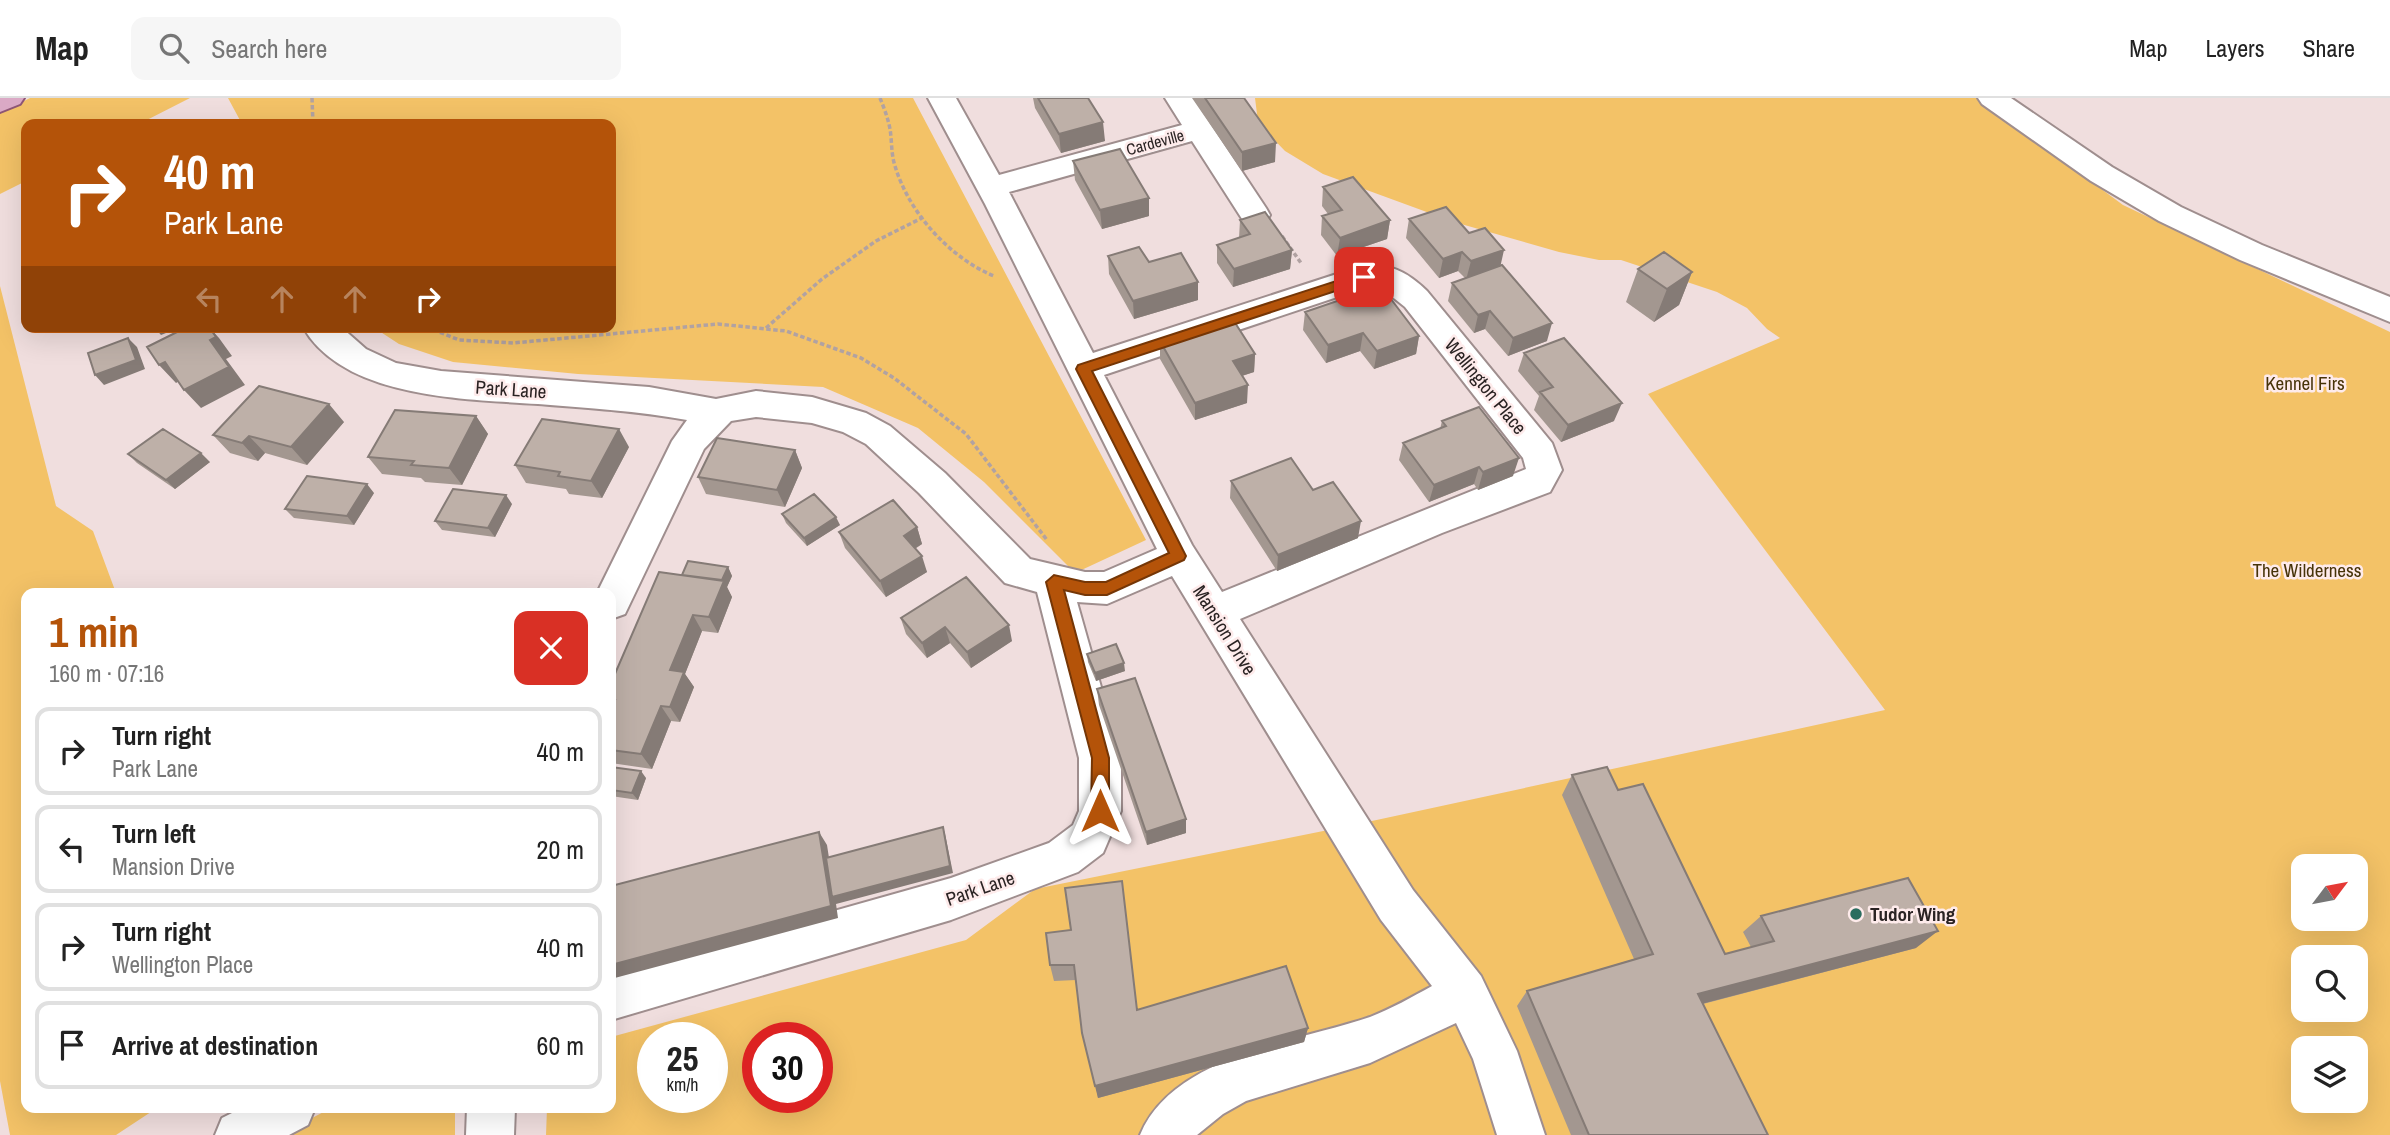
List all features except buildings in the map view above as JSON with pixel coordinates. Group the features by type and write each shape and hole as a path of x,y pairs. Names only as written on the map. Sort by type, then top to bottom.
{"main road":[{"path":"0,103 10,98"}],"street":[{"name":"Mansion Drive","path":"943,98 1179,556 1397,905 1465,992 1494,1051 1521,1135"},
{"name":"Cardeville","path":"1179,98 1255,215"},
{"path":"1992,98 2093,169 2169,214 2262,257 2390,310"},
{"name":"Cardeville","path":"991,187 1198,130"},
{"name":"Wellington Place","path":"1083,369 1320,291 1375,275 1385,276 1403,285 1535,447 1544,470 1537,482 1429,523 1213,613"},
{"name":"Park Lane","path":"326,333 354,358 390,374 441,384 649,400 719,412 730,407 756,404 812,410 853,422 878,435 932,483 1018,572 1054,582 1085,588 1107,588 1179,556"},
{"path":"616,593 690,441 703,425 719,412"},
{"name":"Park Lane","path":"616,996 951,899 1063,858 1088,839 1100,811 1100,758 1054,582"},
{"path":"1164,1135 1191,1107 1221,1089 1260,1072 1393,1031 1465,992"},
{"path":"239,1135 282,1113"},
{"path":"490,1135 491,1113"}],"path":[{"path":"312,98 313,119"},
{"path":"880,98 889,123 895,166 911,202 953,250 978,272 999,277 1033,270"},
{"path":"1255,215 1271,221 1320,291"},
{"path":"765,329 833,272 876,241 924,217"}],"green space":[{"path":"30,98 190,98 149,119 21,119 21,184 0,194 0,113"},
{"path":"228,98 913,98 1146,540 1075,573 984,482 918,428 823,387 578,374 453,362 399,344 382,333 616,333 616,119 239,119"},
{"path":"1255,98 1978,98 2123,205 2390,332 2390,1135 546,1135 547,1113 616,1113 616,1036 637,1030 637,1113 728,1113 728,1022 666,1022 966,940 1035,889 1358,824 1885,710 1648,394 1780,338 1747,308 1717,292 1621,260 1599,260 1559,252 1454,222 1323,174 1285,151 1258,122"},
{"path":"0,286 56,506 93,531 114,588 21,588 21,1113 149,1113 116,1135 10,1135 0,1081"},
{"path":"322,1113 455,1113 455,1135 280,1135"}],"place":[{"name":"Tudor Wing","path":"1856,914"}],"route":[{"path":"1100,811 1100,758 1054,582 1085,588 1107,588 1179,556 1083,369 1364,277"}],"park label":[{"name":"Kennel Firs","path":"2305,383"},
{"name":"The Wilderness","path":"2307,570"}]}
